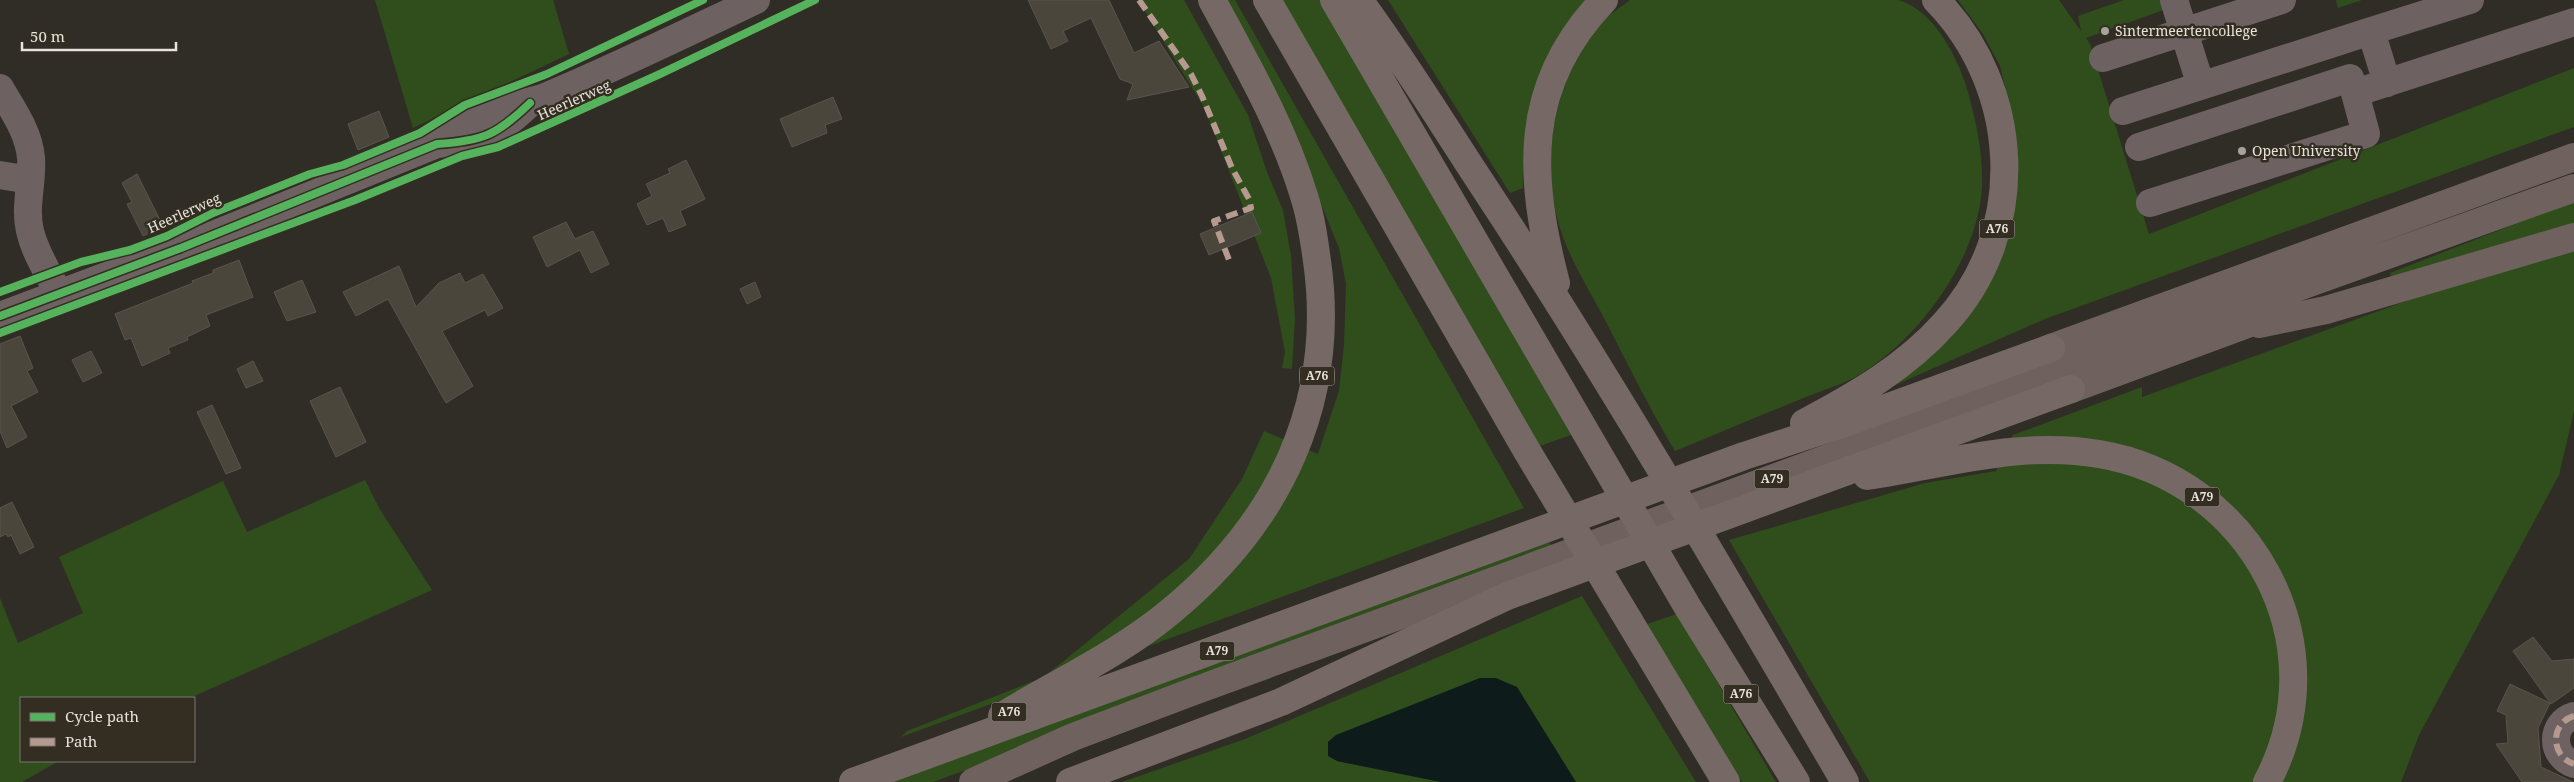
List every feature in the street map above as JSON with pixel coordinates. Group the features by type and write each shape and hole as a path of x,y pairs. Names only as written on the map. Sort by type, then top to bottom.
{"highway":[{"name":"A76","path":"945,750 1115,651 1169,613 1191,594 1231,554 1261,514 1285,472 1304,426 1314,390 1321,346 1320,283 1314,236 1305,197 1287,148 1212,0"},
{"path":"1267,0 1527,451 1726,782"},
{"name":"A76","path":"1334,0 1687,606 1796,782"},
{"path":"1359,0 1392,44 1562,305 1844,777"},
{"path":"1562,305 1540,215 1536,172 1538,133 1547,92 1556,68 1579,29 1604,0"},
{"name":"A76","path":"1744,456 1834,407 1894,369 1946,323 1975,284 1987,262 2000,216 2003,192 2004,147 2001,126 1979,62 1960,29 1936,0"},
{"name":"A79","path":"853,782 945,750 1744,456 1842,424 2051,348"},
{"name":"A79","path":"1070,782 1281,702 1506,596 2071,389"},
{"name":"A79","path":"1809,485 1998,454 2052,450 2118,457 2161,472 2182,483 2219,510 2247,542 2267,574 2283,613 2290,646 2292,693 2286,736 2267,782"}],"main road":[{"name":"A79","path":"2051,348 2574,157"},
{"path":"2514,209 2574,188"},
{"name":"A79","path":"2071,389 2240,328 2448,243 2514,209"},
{"name":"A79","path":"973,782 1073,736 2068,370 2514,209"},
{"name":"A79","path":"2240,328 2326,310 2574,237"}],"street":[{"name":"Heerlerweg","path":"0,316 190,244 437,144 457,125 472,115 502,105 530,103 656,48 756,0"},
{"path":"2174,0 2201,86"},
{"path":"2104,58 2282,0"},
{"path":"2122,111 2371,31 2429,6 2470,0"},
{"path":"2355,93 2574,22"},
{"path":"2371,31 2387,83"},
{"path":"2139,147 2350,78 2366,134 2150,203"},
{"path":"0,88 26,139 31,156 28,206 30,232 59,294"},
{"path":"0,175 30,180"},
{"path":"2574,716 2564,721 2558,728 2556,744 2564,759 2574,764"}],"green space":[{"path":"375,0 553,0 569,54 413,128"},
{"path":"1138,0 1184,0 1248,115 1267,172 1283,210 1291,256 1295,319 1292,369 1282,368 1285,352 1271,278 1204,107"},
{"path":"1226,0 1235,0 1524,508 901,737 907,731 1044,677 1189,559 1242,479 1264,431 1318,454 1339,391 1344,345 1346,284 1339,248 1290,128 1256,52"},
{"path":"1280,0 1321,0 1571,435 1540,446 1404,220"},
{"path":"1388,0 1587,0 1570,19 1556,40 1536,87 1525,138 1523,188 1510,193"},
{"path":"1630,0 1898,0 1923,14 1944,39 1952,53 1969,96 1980,152 1982,186 1978,213 1970,241 1957,269 1941,295 1902,342 1880,361 1850,380 1675,451 1647,402 1574,262 1563,238 1553,200 1551,146 1555,119 1562,93 1584,45 1603,21"},
{"path":"1958,0 2059,0 2081,31 2078,16 2124,0 2191,0 2086,38 2090,44 2149,234 2574,68 2574,127 2045,319 1884,390 1970,305 2014,137 2008,98 2000,66 1983,34"},
{"path":"2336,0 2362,0 2338,8"},
{"path":"2574,201 2574,223 2392,281 2390,273"},
{"path":"2574,244 2574,411 2559,475 2419,735 2401,782 1870,782 1729,540 1925,483 1996,471 2013,435 2142,387 2142,397 2442,288"},
{"path":"365,480 379,508 432,590 192,697 20,697 20,762 57,762 22,782 0,782 0,598 18,643 83,613 59,557 223,481 247,532"},
{"path":"1548,540 1556,554 933,782 882,782"},
{"path":"1582,596 1696,782 1576,782 1496,678 1480,678 1379,719 1337,761 1441,782 1122,782 1245,739"},
{"path":"1677,614 1776,782 1742,782 1647,624"}],"shaded area":[{"path":"1480,678 1496,678 1517,687 1576,782 1441,782 1337,761 1328,756 1328,742 1336,735"}],"building":[{"path":"1028,0 1109,0 1134,53 1159,41 1189,87 1127,100 1133,84 1120,79 1091,18 1063,31 1068,41 1051,49"},
{"path":"833,97 842,119 825,125 827,133 792,147 780,119"},
{"path":"379,111 389,137 358,150 348,124"},
{"path":"686,160 705,199 680,211 686,225 669,232 663,218 647,225 637,204 652,196 646,184 670,173 668,169"},
{"path":"137,174 163,226 143,236 127,204 132,202 122,183"},
{"path":"1252,212 1261,233 1209,255 1200,234"},
{"path":"566,222 575,239 593,231 609,264 591,273 580,250 547,267 533,237"},
{"path":"239,260 253,297 206,315 210,326 187,337 188,340 168,348 170,353 142,366 131,338 125,340 115,314 193,283 192,281 213,273 213,270"},
{"path":"399,266 416,307 439,283 460,273 465,283 483,274 503,308 488,316 485,310 442,331 473,386 446,403 388,299 356,316 343,292"},
{"path":"302,280 316,312 287,321 274,292"},
{"path":"755,282 761,297 747,304 740,289"},
{"path":"20,336 33,368 27,371 38,392 11,406 27,437 7,448 0,431 0,344"},
{"path":"91,351 102,373 83,382 72,360"},
{"path":"253,361 263,381 246,388 237,369"},
{"path":"340,387 366,442 336,457 310,401"},
{"path":"212,405 241,468 226,474 197,412"},
{"path":"12,502 34,547 20,554 11,535 8,537 6,534 0,537 0,508"},
{"path":"2533,637 2552,661 2574,659 2574,688 2551,704 2513,651"},
{"path":"2510,684 2550,703 2538,728 2541,767 2573,782 2522,782 2496,744 2508,743 2506,715 2497,711"}],"marked path":[{"path":"1139,0 1191,74 1232,168 1249,199 1251,208 1214,221 1231,265"},
{"path":"2574,716 2560,725 2556,740 2560,754 2574,764"}],"cycle path":[{"path":"0,292 81,262 130,250 167,236 213,213 310,174 343,165 420,133 465,105 547,74 703,0"},
{"path":"0,333 355,200 462,156 498,147 660,74 815,0"},
{"path":"0,316 181,248 437,144 466,141 488,134 508,122 530,103"}],"place":[{"name":"Sintermeertencollege","path":"2105,31"},
{"name":"Open University","path":"2242,151"}]}
